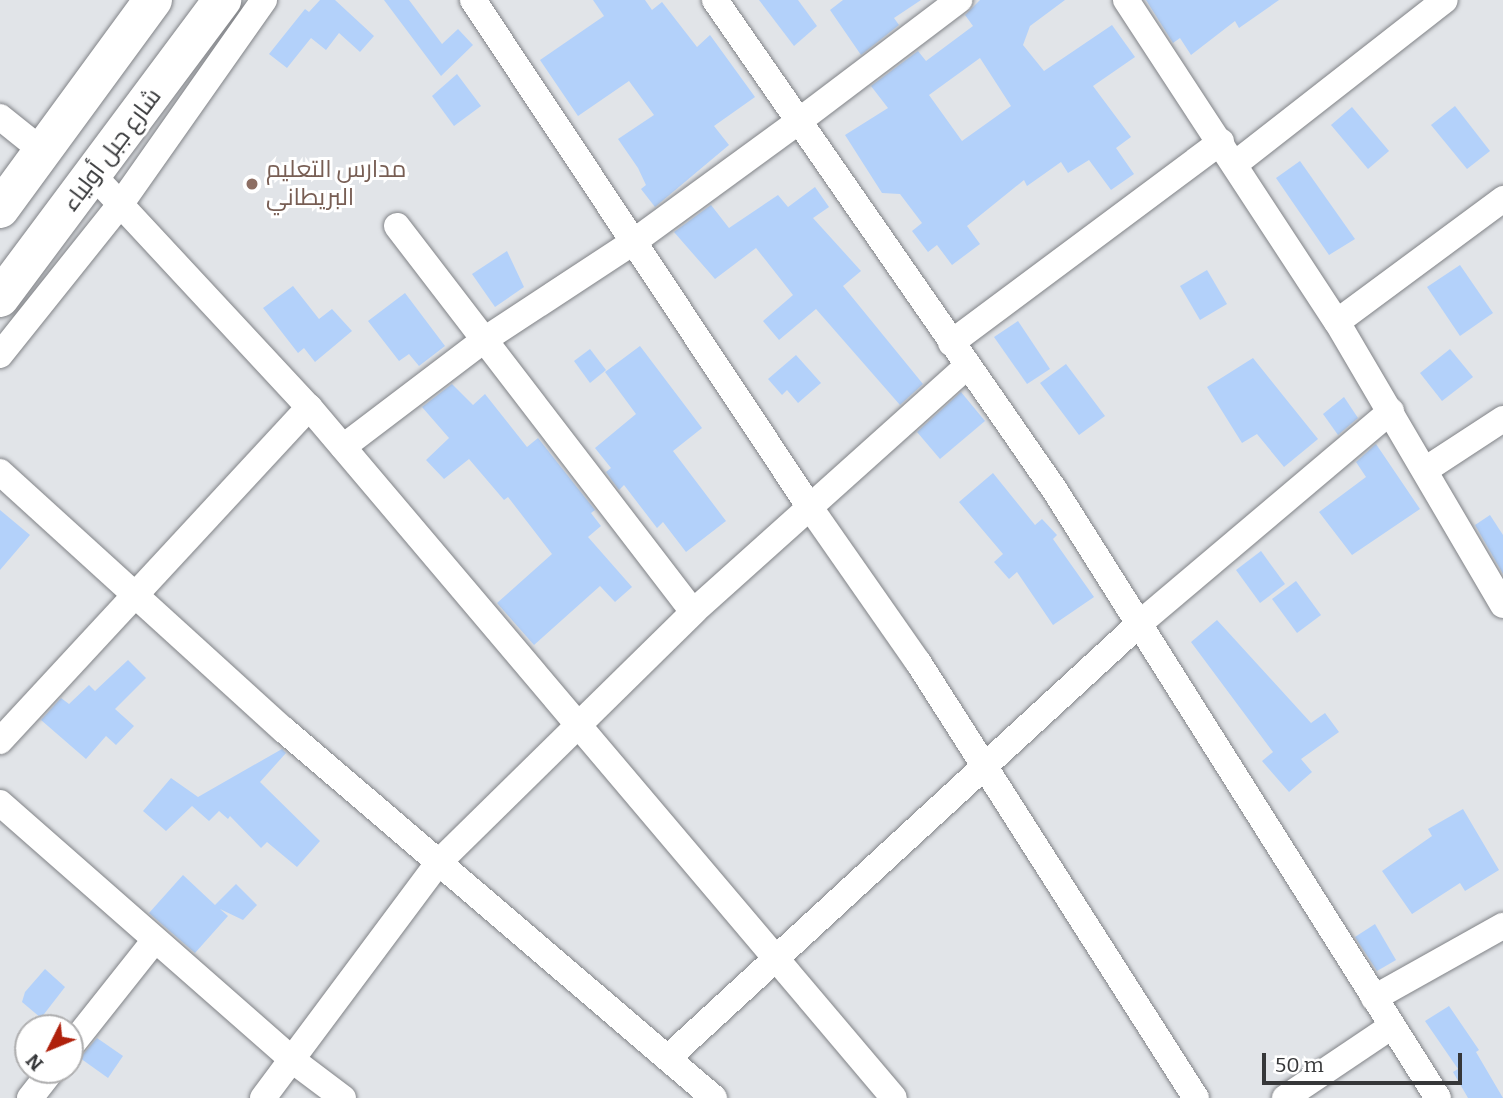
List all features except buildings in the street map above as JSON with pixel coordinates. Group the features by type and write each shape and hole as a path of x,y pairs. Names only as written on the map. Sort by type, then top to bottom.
{"main road":[{"path":"0,209 45,153 153,0"},
{"name":"شارع جبل أولياء","path":"0,298 94,176 222,0"}],"street":[{"path":"0,355 122,202 264,0"},
{"path":"474,0 636,240 809,506 918,662 981,765 1196,1098"},
{"path":"715,0 1054,489 1438,1098"},
{"path":"343,447 484,340 636,240 959,0"},
{"path":"951,342 1446,0"},
{"path":"1135,3 1337,322 1503,605"},
{"path":"0,117 45,153"},
{"path":"94,176 122,202 309,407 579,721 894,1098"},
{"path":"1337,322 1503,199"},
{"path":"397,226 693,612"},
{"path":"263,1098 439,863 579,721 693,612 967,366"},
{"path":"0,741 135,591 309,407"},
{"path":"670,1056 981,765 1139,624 1391,411"},
{"path":"1425,470 1503,419"},
{"path":"0,472 135,591 284,730 670,1056 714,1098"},
{"path":"0,803 291,1059 343,1098"},
{"path":"1374,998 1503,926"},
{"path":"84,1029 154,941"},
{"path":"1285,1098 1392,1026"},
{"path":"30,1098 41,1084"}],"place":[{"name":"مدارس التعليم البريطاني","path":"252,184"}]}
